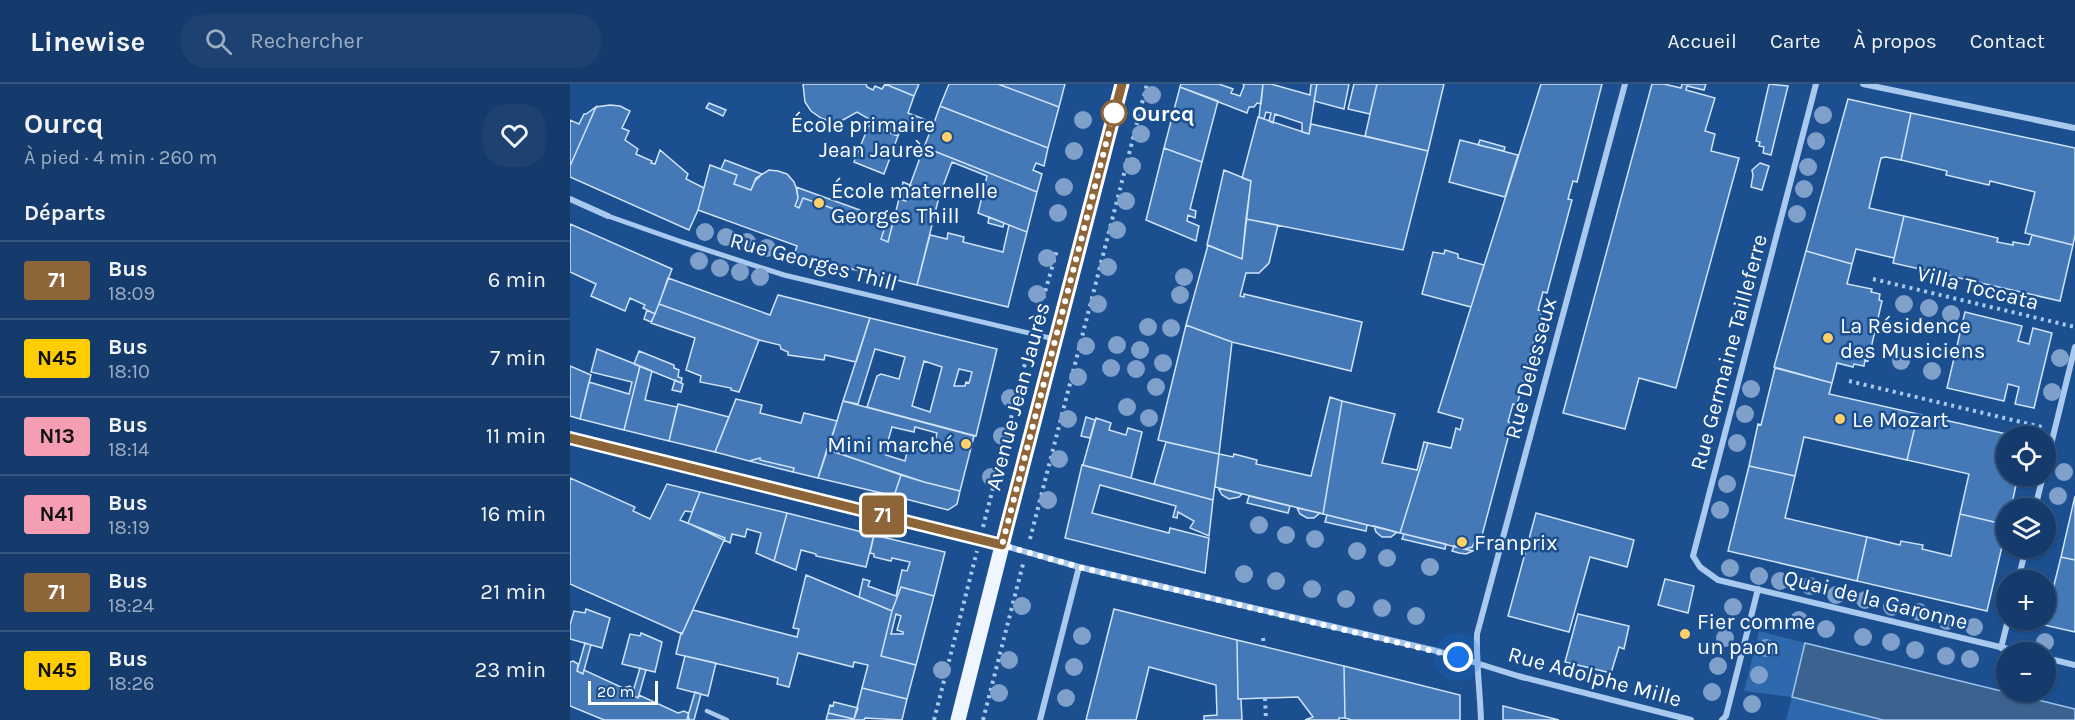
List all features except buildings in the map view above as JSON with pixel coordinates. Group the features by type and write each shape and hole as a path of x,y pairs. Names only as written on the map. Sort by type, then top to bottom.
{"main road":[{"name":"Avenue Jean Jaurès","path":"958,720 1122,84"}],"street":[{"name":"Rue Delesseux","path":"1481,720 1476,662 1477,634 1625,84"},
{"name":"Rue Germaine Tailleferre","path":"1758,589 1718,580 1700,567 1693,556 1816,84"},
{"path":"1863,84 2075,128"},
{"name":"Rue Georges Thill","path":"570,199 608,216 784,275 1055,340"},
{"path":"2056,426 2075,347"},
{"name":"Rue Adolphe Mille","path":"570,438 1002,545 1079,567 1440,651 1518,676 1691,720"},
{"path":"1040,720 1079,567"},
{"name":"Quai de la Garonne","path":"1758,589 1996,647"},
{"path":"1722,720 1726,716 1758,589"},
{"path":"2056,660 2075,665"}],"lane":[{"path":"707,711 727,720"}],"path":[{"name":"Avenue Jean Jaurès","path":"1030,536 1147,84"},
{"name":"Avenue Jean Jaurès","path":"980,540 1058,246"},
{"name":"Villa Toccata","path":"1873,279 2075,327"},
{"path":"1849,381 2038,426"},
{"path":"934,720 977,553"},
{"path":"983,720 1019,581"},
{"path":"1263,639 1264,646"},
{"path":"1265,698 1266,720"}],"shaded area":[{"path":"1759,631 1805,643 1792,697 1744,691"},
{"path":"1805,643 1996,690 1996,702 2046,702 2075,709 2075,720 1883,720 1792,697"},
{"path":"1792,697 1883,720 1786,720"}],"bus line":[{"name":"71","path":"570,438 1002,545 1122,84"}],"place":[{"name":"Ourcq","path":"1114,113"},
{"name":"École primaire Jean Jaurès","path":"947,137"},
{"name":"École maternelle Georges Thill","path":"819,203"},
{"name":"La Résidence des Musiciens","path":"1828,338"},
{"name":"Le Mozart","path":"1840,419"},
{"name":"Mini marché","path":"966,444"},
{"name":"Franprix","path":"1462,542"},
{"name":"Fier comme un paon","path":"1685,634"}],"route":[{"path":"1114,113 1002,545 1079,567 1458,657"}]}
